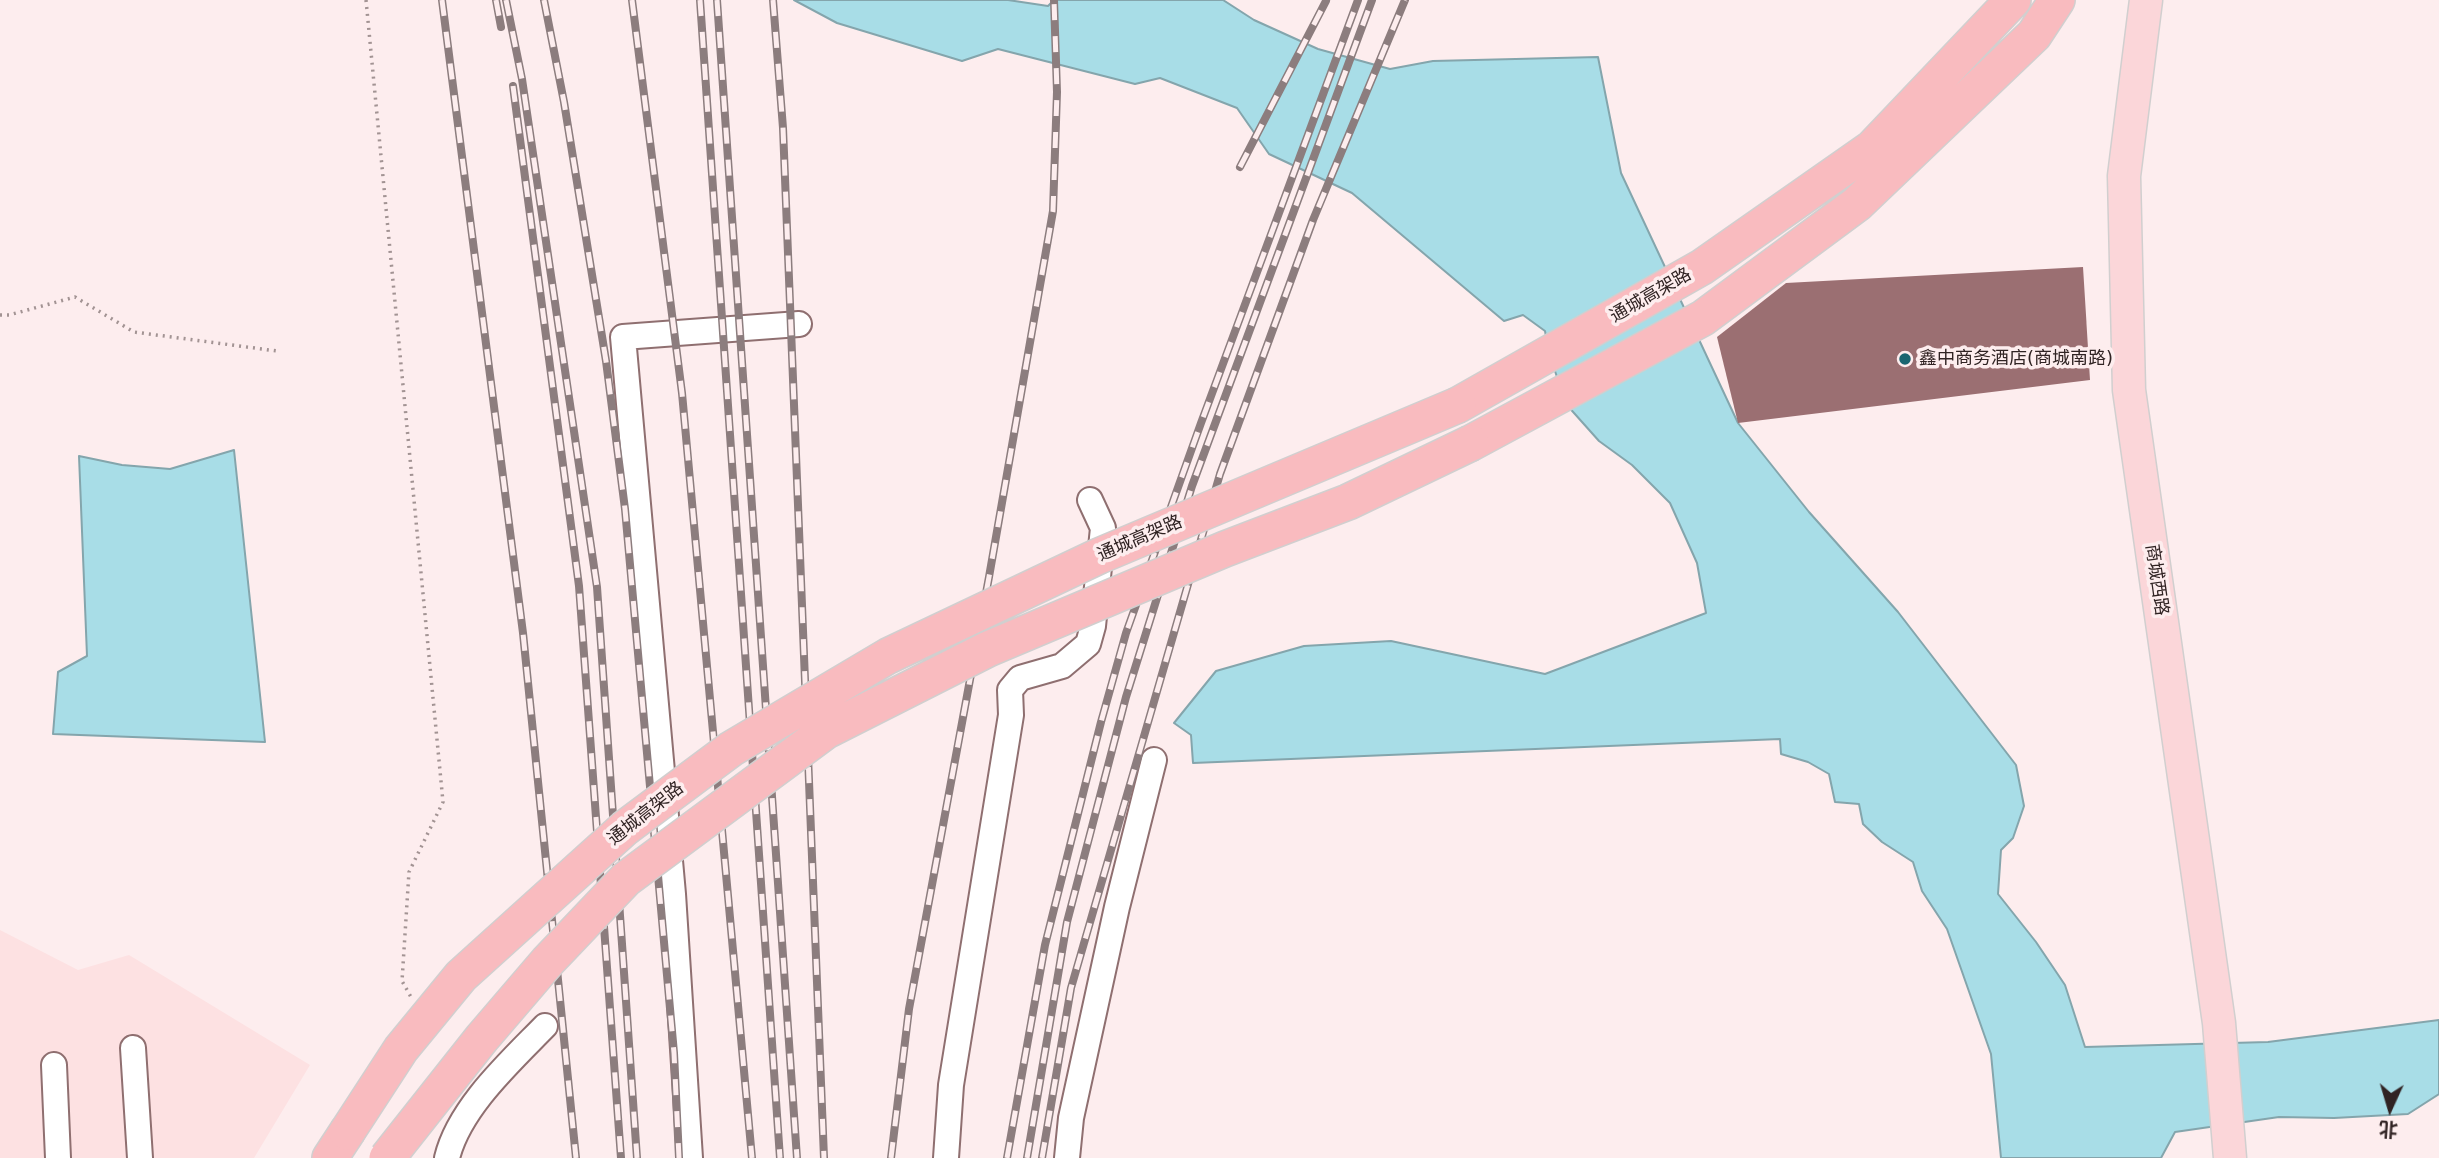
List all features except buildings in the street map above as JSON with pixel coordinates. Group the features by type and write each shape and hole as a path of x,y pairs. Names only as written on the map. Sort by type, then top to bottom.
{"highway":[{"name":"通城高架路","path":"330,1158 401,1049 461,976 625,828 731,749 888,656 1074,568 1458,405 1702,267 1872,148 2013,0"},
{"path":"387,1158 482,1038 548,961 626,879 826,731 988,649 1225,549 1348,502 1471,443 1703,318 1857,204 2034,35 2057,0"}],"main road":[{"name":"商城西路","path":"2146,0 2123,176 2129,390 2219,1023 2230,1152"}],"street":[{"path":"690,1158 673,894 623,337 799,324"},
{"path":"947,1158 951,1085 1011,715 1010,690 1020,678 1062,666 1088,643 1093,626 1103,528 1090,500"},
{"path":"1067,1158 1071,1118 1105,960 1154,760"},
{"path":"447,1158 460,1124 499,1073 545,1026"},
{"path":"133,1048 140,1158"},
{"path":"54,1065 58,1158"}],"path":[{"path":"366,0 443,802 409,872 402,981 415,1003"},
{"path":"0,315 9,316 75,297 134,332 277,351"}],"shaded area":[{"path":"0,930 78,970 129,955 310,1065 254,1158 0,1158"}],"water":[{"path":"794,0 1008,0 1048,6 1054,0 1223,0 1254,20 1318,49 1390,69 1433,61 1598,57 1621,173 1738,423 1809,512 1898,612 2016,765 2024,806 2013,838 2001,850 1998,894 2036,942 2065,985 2085,1047 2268,1042 2439,1020 2439,1094 2408,1114 2334,1118 2279,1117 2175,1132 2161,1158 2001,1158 1991,1054 1947,929 1922,891 1913,862 1882,842 1863,824 1859,804 1835,802 1829,774 1808,762 1781,754 1780,739 1193,763 1191,735 1174,723 1216,671 1304,646 1391,641 1545,674 1706,613 1697,563 1670,503 1632,465 1599,441 1566,404 1549,353 1545,331 1523,315 1504,321 1352,193 1269,154 1237,108 1160,78 1135,84 998,49 962,61 837,23"},
{"path":"234,450 265,742 53,734 58,672 87,656 79,456 122,465 170,469"}],"railway":[{"path":"442,0 523,633 576,1158"},
{"path":"496,0 501,27"},
{"path":"506,0 522,79 597,587 637,1158"},
{"path":"544,0 564,102 606,361 625,509 674,1053 679,1158"},
{"path":"632,0 682,393 752,1158"},
{"path":"700,0 780,1158"},
{"path":"717,0 797,1158"},
{"path":"773,0 783,128 824,1158"},
{"path":"891,1158 909,1009 1053,211 1057,92 1054,0"},
{"path":"1007,1158 1045,945 1126,633 1358,0"},
{"path":"1027,1158 1067,922 1126,697 1192,486 1372,0"},
{"path":"1042,1158 1071,988 1220,474 1313,220 1405,0"},
{"path":"1240,167 1326,1"},
{"path":"513,86 579,586 621,1158"}],"place":[{"name":"鑫中商务酒店(商城南路)","path":"1905,359"}]}
